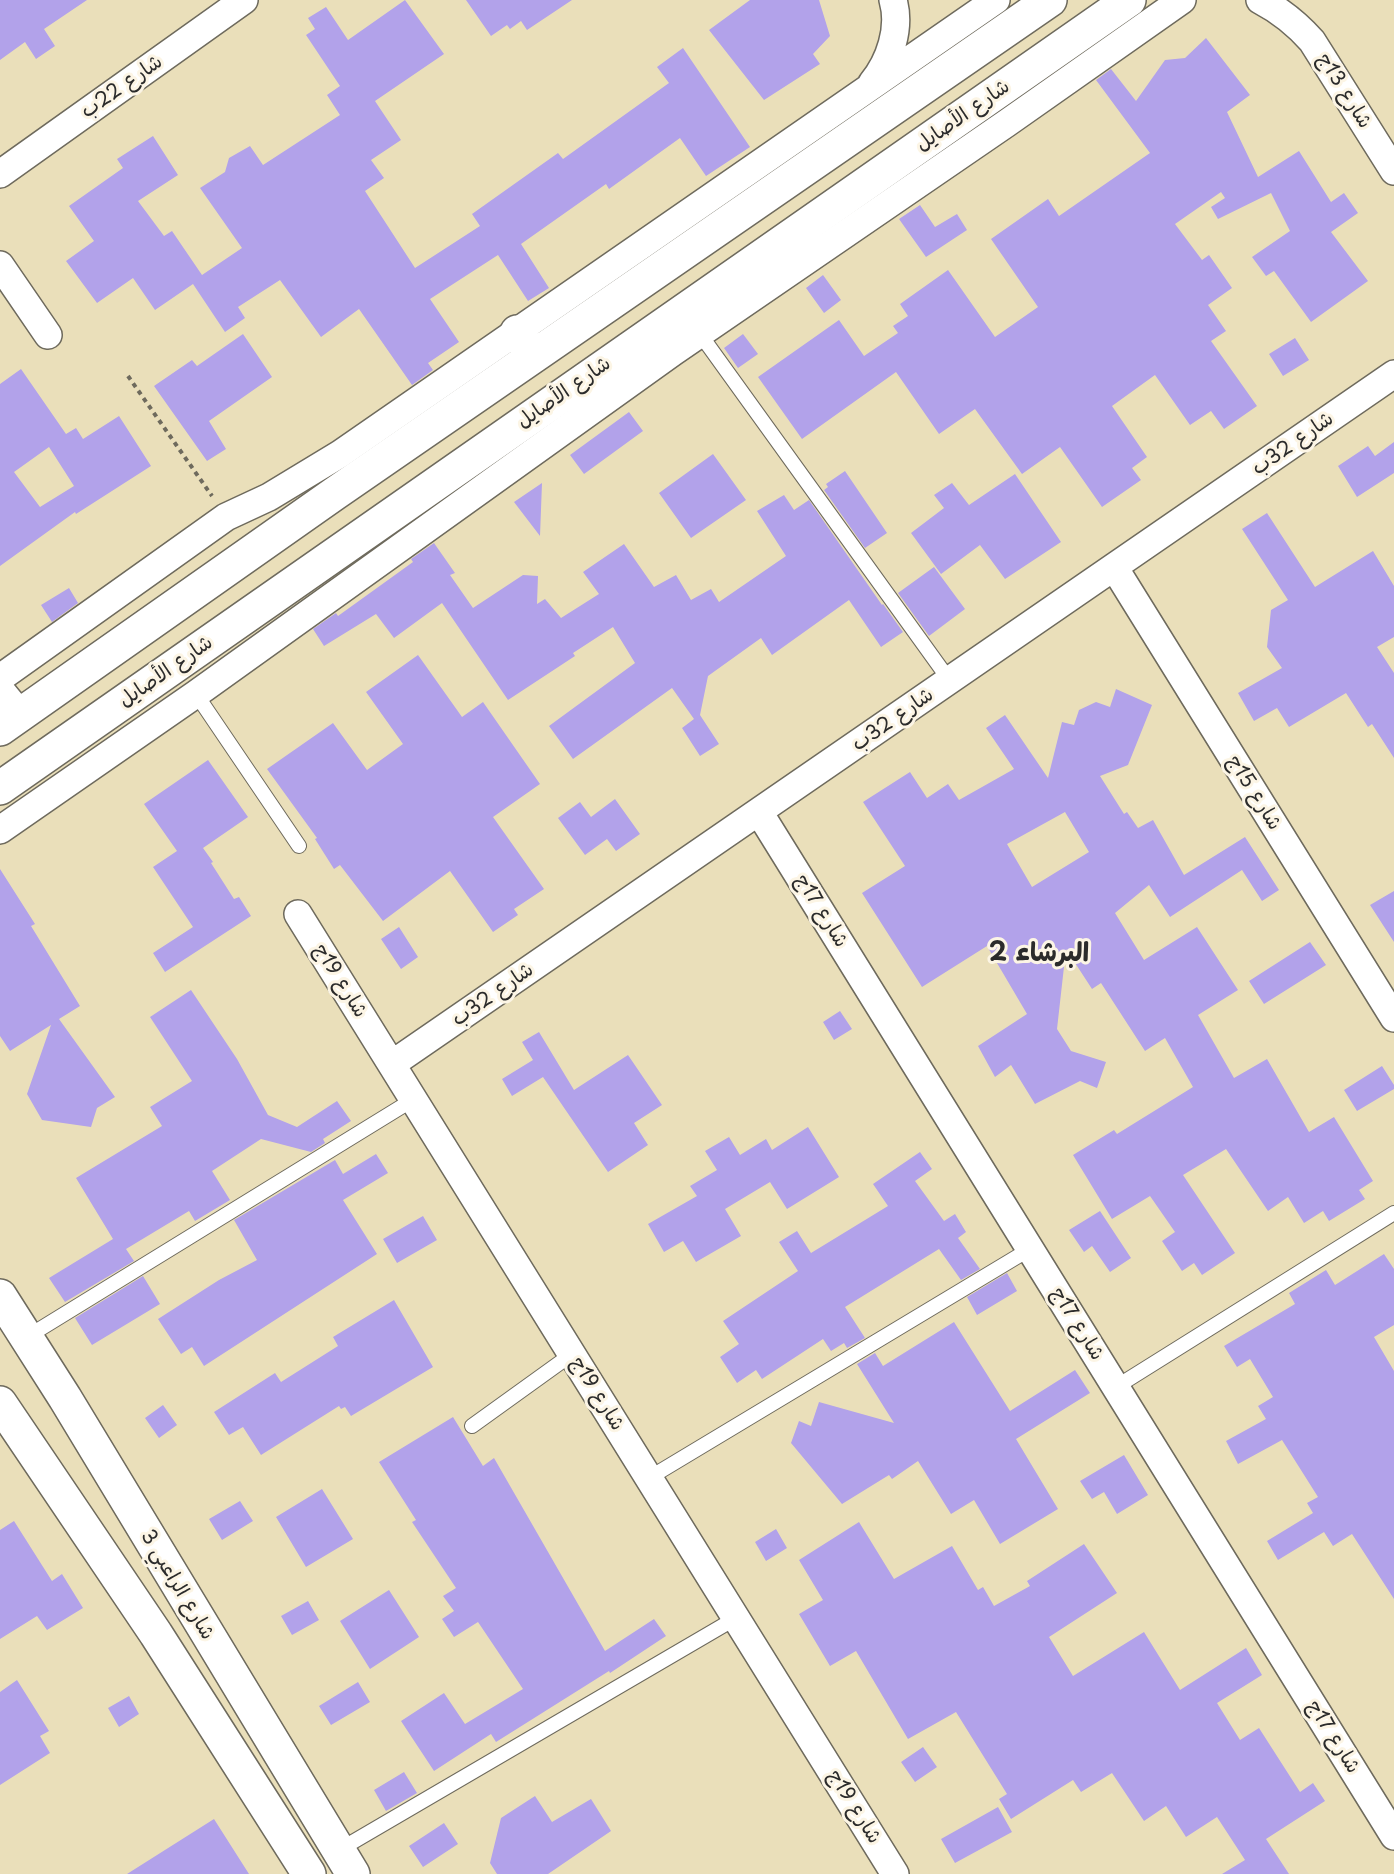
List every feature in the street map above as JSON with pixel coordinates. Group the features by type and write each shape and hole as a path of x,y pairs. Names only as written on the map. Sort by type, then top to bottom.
{"street":[{"name":"شارع 22ب","path":"0,174 244,0"},
{"path":"863,92 878,74 889,54 896,23 893,0"},
{"path":"6,713 525,344 863,92 996,0"},
{"path":"0,678 226,517 269,497 525,344 1050,0"},
{"name":"شارع الأصايل","path":"0,788 665,341 1129,0"},
{"name":"شارع 13ج","path":"1260,0 1280,10 1312,40"},
{"name":"شارع 13ج","path":"1300,0 1302,14 1312,40 1394,171"},
{"path":"0,830 196,694 665,341 700,334 1182,1"},
{"path":"0,265 48,335"},
{"name":"شارع 32ب","path":"392,1064 1394,374"},
{"name":"شارع 15ج","path":"1114,567 1394,1018"},
{"name":"شارع 17ج","path":"759,812 1394,1836"},
{"name":"شارع 19ج","path":"298,914 895,1874"},
{"name":"شارع الراعبي 3","path":"0,1296 346,1862"},
{"path":"0,1403 162,1644 309,1874"}],"lane":[{"path":"700,334 950,681"},
{"path":"196,694 299,846"},
{"path":"27,1337 414,1099"},
{"path":"1116,1387 1394,1213"},
{"path":"650,1478 1030,1249"},
{"path":"472,1426 572,1354"},
{"path":"346,1862 736,1618"}],"path":[{"path":"128,376 226,517"}],"building":[{"path":"0,0 87,0 44,29 55,46 36,59 25,42 0,60"},
{"path":"405,0 444,54 375,101 401,140 371,160 384,178 365,191 415,268 480,226 472,214 558,153 563,159 669,83 657,67 683,48 750,147 706,176 680,138 609,189 606,184 521,244 549,288 528,301 498,255 430,299 459,342 428,363 433,370 412,385 359,309 321,337 280,280 238,307 245,318 225,332 193,284 155,310 133,278 97,303 66,261 94,241 69,206 123,168 117,159 153,136 178,175 138,201 164,236 172,231 202,275 242,248 200,188 225,172 229,158 250,146 263,165 340,115 327,95 340,86 306,35 315,29 308,18 326,7 348,40"},
{"path":"466,0 572,0 527,30 521,21 510,29 507,25 491,36"},
{"path":"750,0 819,0 830,36 813,54 820,64 764,100 709,30"},
{"path":"1206,38 1250,95 1227,112 1258,177 1299,151 1331,202 1344,193 1358,213 1331,232 1368,281 1311,322 1274,271 1266,276 1252,257 1290,231 1271,193 1218,219 1211,207 1225,198 1221,192 1175,224 1202,260 1209,255 1232,288 1208,305 1226,331 1211,341 1257,406 1224,429 1211,411 1190,425 1155,375 1112,406 1147,457 1132,468 1141,480 1102,507 1060,447 1022,474 975,409 939,434 896,372 802,439 758,377 839,320 864,356 898,333 893,326 908,316 900,304 948,270 995,337 1038,307 991,239 1048,199 1059,216 1150,153 1096,80 1111,69 1136,101 1165,60 1185,58"},
{"path":"920,205 935,227 957,214 967,230 926,257 899,219"},
{"path":"823,275 841,300 824,313 806,288"},
{"path":"243,334 272,377 209,421 226,449 207,461 154,386 192,360 197,366"},
{"path":"743,334 758,354 738,368 724,348"},
{"path":"1295,338 1309,360 1283,376 1269,354"},
{"path":"21,369 66,434 76,428 83,439 119,416 151,466 76,514 75,512 0,566 0,384","holes":["49,447 74,486 40,507 14,472"]},
{"path":"629,412 643,431 584,474 570,455"},
{"path":"1394,442 1394,473 1357,497 1338,466 1368,446 1375,456"},
{"path":"713,454 746,500 691,538 659,493"},
{"path":"845,471 887,533 865,548 824,490 828,487 826,484"},
{"path":"1015,474 1061,542 1005,579 980,545 941,574 911,533 944,508 934,495 952,483 969,505"},
{"path":"542,483 540,536 514,502"},
{"path":"784,495 794,510 809,500 903,632 881,647 849,600 772,655 761,638 708,676 700,715 719,744 700,756 682,728 694,719 672,688 573,759 549,726 635,663 613,627 573,653 575,656 508,700 442,603 394,638 376,614 324,646 313,629 336,613 338,616 413,562 411,559 434,543 455,573 450,575 473,608 523,575 538,576 537,604 545,599 561,618 599,594 583,572 624,544 654,587 676,575 691,600 711,589 719,602 786,556 757,511"},
{"path":"1267,513 1315,587 1373,551 1394,586 1394,637 1377,647 1394,673 1394,758 1372,724 1368,727 1346,693 1289,727 1277,708 1254,721 1238,693 1282,668 1267,647 1271,610 1288,600 1242,529"},
{"path":"934,567 965,609 929,636 898,593"},
{"path":"69,588 78,603 52,622 41,605"},
{"path":"418,655 462,717 483,702 540,784 493,817 544,889 514,909 518,915 493,932 450,871 383,921 340,865 334,869 315,839 317,838 267,769 333,723 367,770 403,744 366,692"},
{"path":"1116,689 1152,705 1128,765 1100,776 1124,814 1127,812 1138,828 1153,820 1184,875 1245,837 1279,890 1262,901 1242,870 1170,917 1149,885 1115,913 1144,960 1197,927 1238,990 1198,1015 1234,1078 1267,1059 1309,1132 1334,1117 1373,1181 1359,1190 1365,1199 1329,1221 1323,1211 1304,1223 1288,1197 1268,1211 1226,1149 1183,1175 1235,1253 1202,1275 1194,1263 1182,1271 1162,1241 1175,1232 1150,1196 1112,1219 1073,1155 1114,1130 1117,1134 1193,1087 1165,1038 1145,1051 1101,983 1092,989 1066,949 1057,1029 1071,1051 1106,1062 1097,1088 1080,1081 1035,1104 1011,1065 995,1077 978,1046 1027,1014 987,946 922,987 862,893 905,866 863,802 910,772 927,798 948,784 959,800 1014,769 986,728 1005,715 1048,778 1062,722 1074,725 1079,710 1096,702 1110,707","holes":["1065,812 1089,852 1032,887 1007,844"]},
{"path":"208,760 248,817 203,848 234,899 239,897 251,916 165,972 153,953 193,927 153,867 177,851 144,804"},
{"path":"615,799 640,834 616,851 607,839 585,855 558,818 580,802 591,817"},
{"path":"0,869 35,924 31,926 80,1006 59,1019 115,1097 97,1108 91,1127 42,1120 27,1094 51,1025 10,1051 0,1036"},
{"path":"1394,891 1394,942 1370,905"},
{"path":"399,927 418,957 401,969 381,939"},
{"path":"1310,942 1326,965 1264,1004 1249,981"},
{"path":"191,990 237,1059 268,1115 297,1127 337,1101 351,1121 323,1139 325,1143 311,1152 261,1139 212,1171 230,1200 195,1221 189,1211 126,1249 134,1261 65,1302 49,1278 113,1239 76,1178 162,1126 150,1107 192,1081 150,1017"},
{"path":"840,1011 852,1029 834,1040 823,1022"},
{"path":"539,1032 574,1090 628,1055 662,1105 634,1123 648,1145 608,1172 543,1077 512,1096 502,1079 533,1060 522,1042"},
{"path":"1382,1066 1394,1085 1394,1089 1357,1111 1344,1090"},
{"path":"808,1127 839,1177 787,1209 770,1182 725,1209 741,1236 696,1262 683,1241 664,1252 648,1224 697,1196 690,1186 717,1170 705,1151 729,1137 740,1155 766,1139 772,1150"},
{"path":"920,1152 932,1169 915,1181 944,1221 955,1214 966,1232 958,1238 980,1269 961,1280 939,1249 845,1307 865,1338 847,1348 844,1343 831,1351 823,1339 762,1379 756,1370 737,1383 720,1357 739,1344 723,1321 798,1271 779,1242 797,1231 811,1253 888,1206 873,1184"},
{"path":"376,1154 388,1173 343,1200 377,1254 204,1366 192,1347 181,1354 158,1319 219,1280 257,1260 234,1220 335,1160 343,1174"},
{"path":"1100,1211 1131,1258 1110,1272 1092,1246 1084,1252 1069,1230"},
{"path":"423,1216 437,1240 397,1263 383,1239"},
{"path":"1384,1254 1394,1269 1394,1325 1374,1337 1394,1371 1394,1599 1352,1534 1333,1546 1324,1532 1278,1560 1267,1541 1313,1513 1307,1503 1318,1497 1282,1440 1238,1464 1226,1441 1266,1419 1258,1406 1273,1397 1250,1359 1237,1367 1224,1346 1295,1304 1289,1293 1326,1270 1335,1285"},
{"path":"1007,1273 1017,1291 977,1315 967,1297"},
{"path":"143,1276 160,1304 92,1345 75,1318"},
{"path":"394,1300 433,1367 351,1416 345,1407 341,1409 339,1406 261,1455 243,1427 229,1435 214,1412 275,1373 281,1382 338,1346 333,1337"},
{"path":"954,1322 1010,1411 1075,1370 1090,1393 1016,1439 1058,1509 1000,1544 974,1500 951,1514 918,1461 892,1479 889,1475 842,1504 791,1443 799,1421 811,1426 819,1402 894,1423 857,1364 875,1353 883,1366"},
{"path":"163,1405 177,1425 159,1438 145,1418"},
{"path":"453,1417 483,1466 494,1458 605,1651 654,1619 666,1636 496,1742 491,1734 434,1771 401,1721 444,1693 465,1724 523,1689 478,1622 454,1637 442,1619 454,1611 443,1596 456,1588 412,1522 416,1520 379,1462"},
{"path":"1124,1455 1148,1495 1117,1514 1104,1492 1092,1499 1080,1481"},
{"path":"322,1489 353,1539 306,1567 276,1517"},
{"path":"240,1501 253,1521 222,1540 209,1519"},
{"path":"14,1521 52,1581 62,1574 83,1608 47,1630 37,1616 0,1639 0,1530"},
{"path":"859,1522 894,1579 952,1546 978,1590 983,1587 994,1606 1030,1586 1027,1581 1084,1544 1117,1593 1049,1637 1073,1676 1144,1632 1180,1690 1246,1648 1262,1675 1217,1703 1240,1740 1259,1728 1300,1792 1313,1783 1325,1801 1266,1839 1289,1874 1222,1874 1245,1860 1217,1817 1186,1837 1166,1806 1144,1821 1112,1773 1081,1792 1073,1780 1011,1819 999,1799 1007,1794 956,1712 908,1739 856,1651 830,1666 799,1614 823,1600 799,1560"},
{"path":"776,1529 787,1548 766,1561 755,1542"},
{"path":"389,1590 419,1637 370,1669 340,1621"},
{"path":"308,1601 319,1620 292,1635 281,1616"},
{"path":"17,1680 49,1731 40,1736 50,1753 0,1785 0,1692"},
{"path":"358,1682 370,1702 331,1725 319,1706"},
{"path":"129,1696 139,1714 119,1727 108,1708"},
{"path":"923,1747 937,1767 915,1782 901,1762"},
{"path":"404,1772 417,1793 386,1811 374,1790"},
{"path":"535,1796 552,1822 591,1799 611,1831 548,1874 497,1874 490,1863 501,1818"},
{"path":"998,1807 1012,1832 955,1863 941,1839"},
{"path":"214,1819 249,1874 127,1874"},
{"path":"444,1823 458,1844 423,1867 409,1846"}],"district":[{"name":"البرشاء 2","path":"1039,954"}]}
